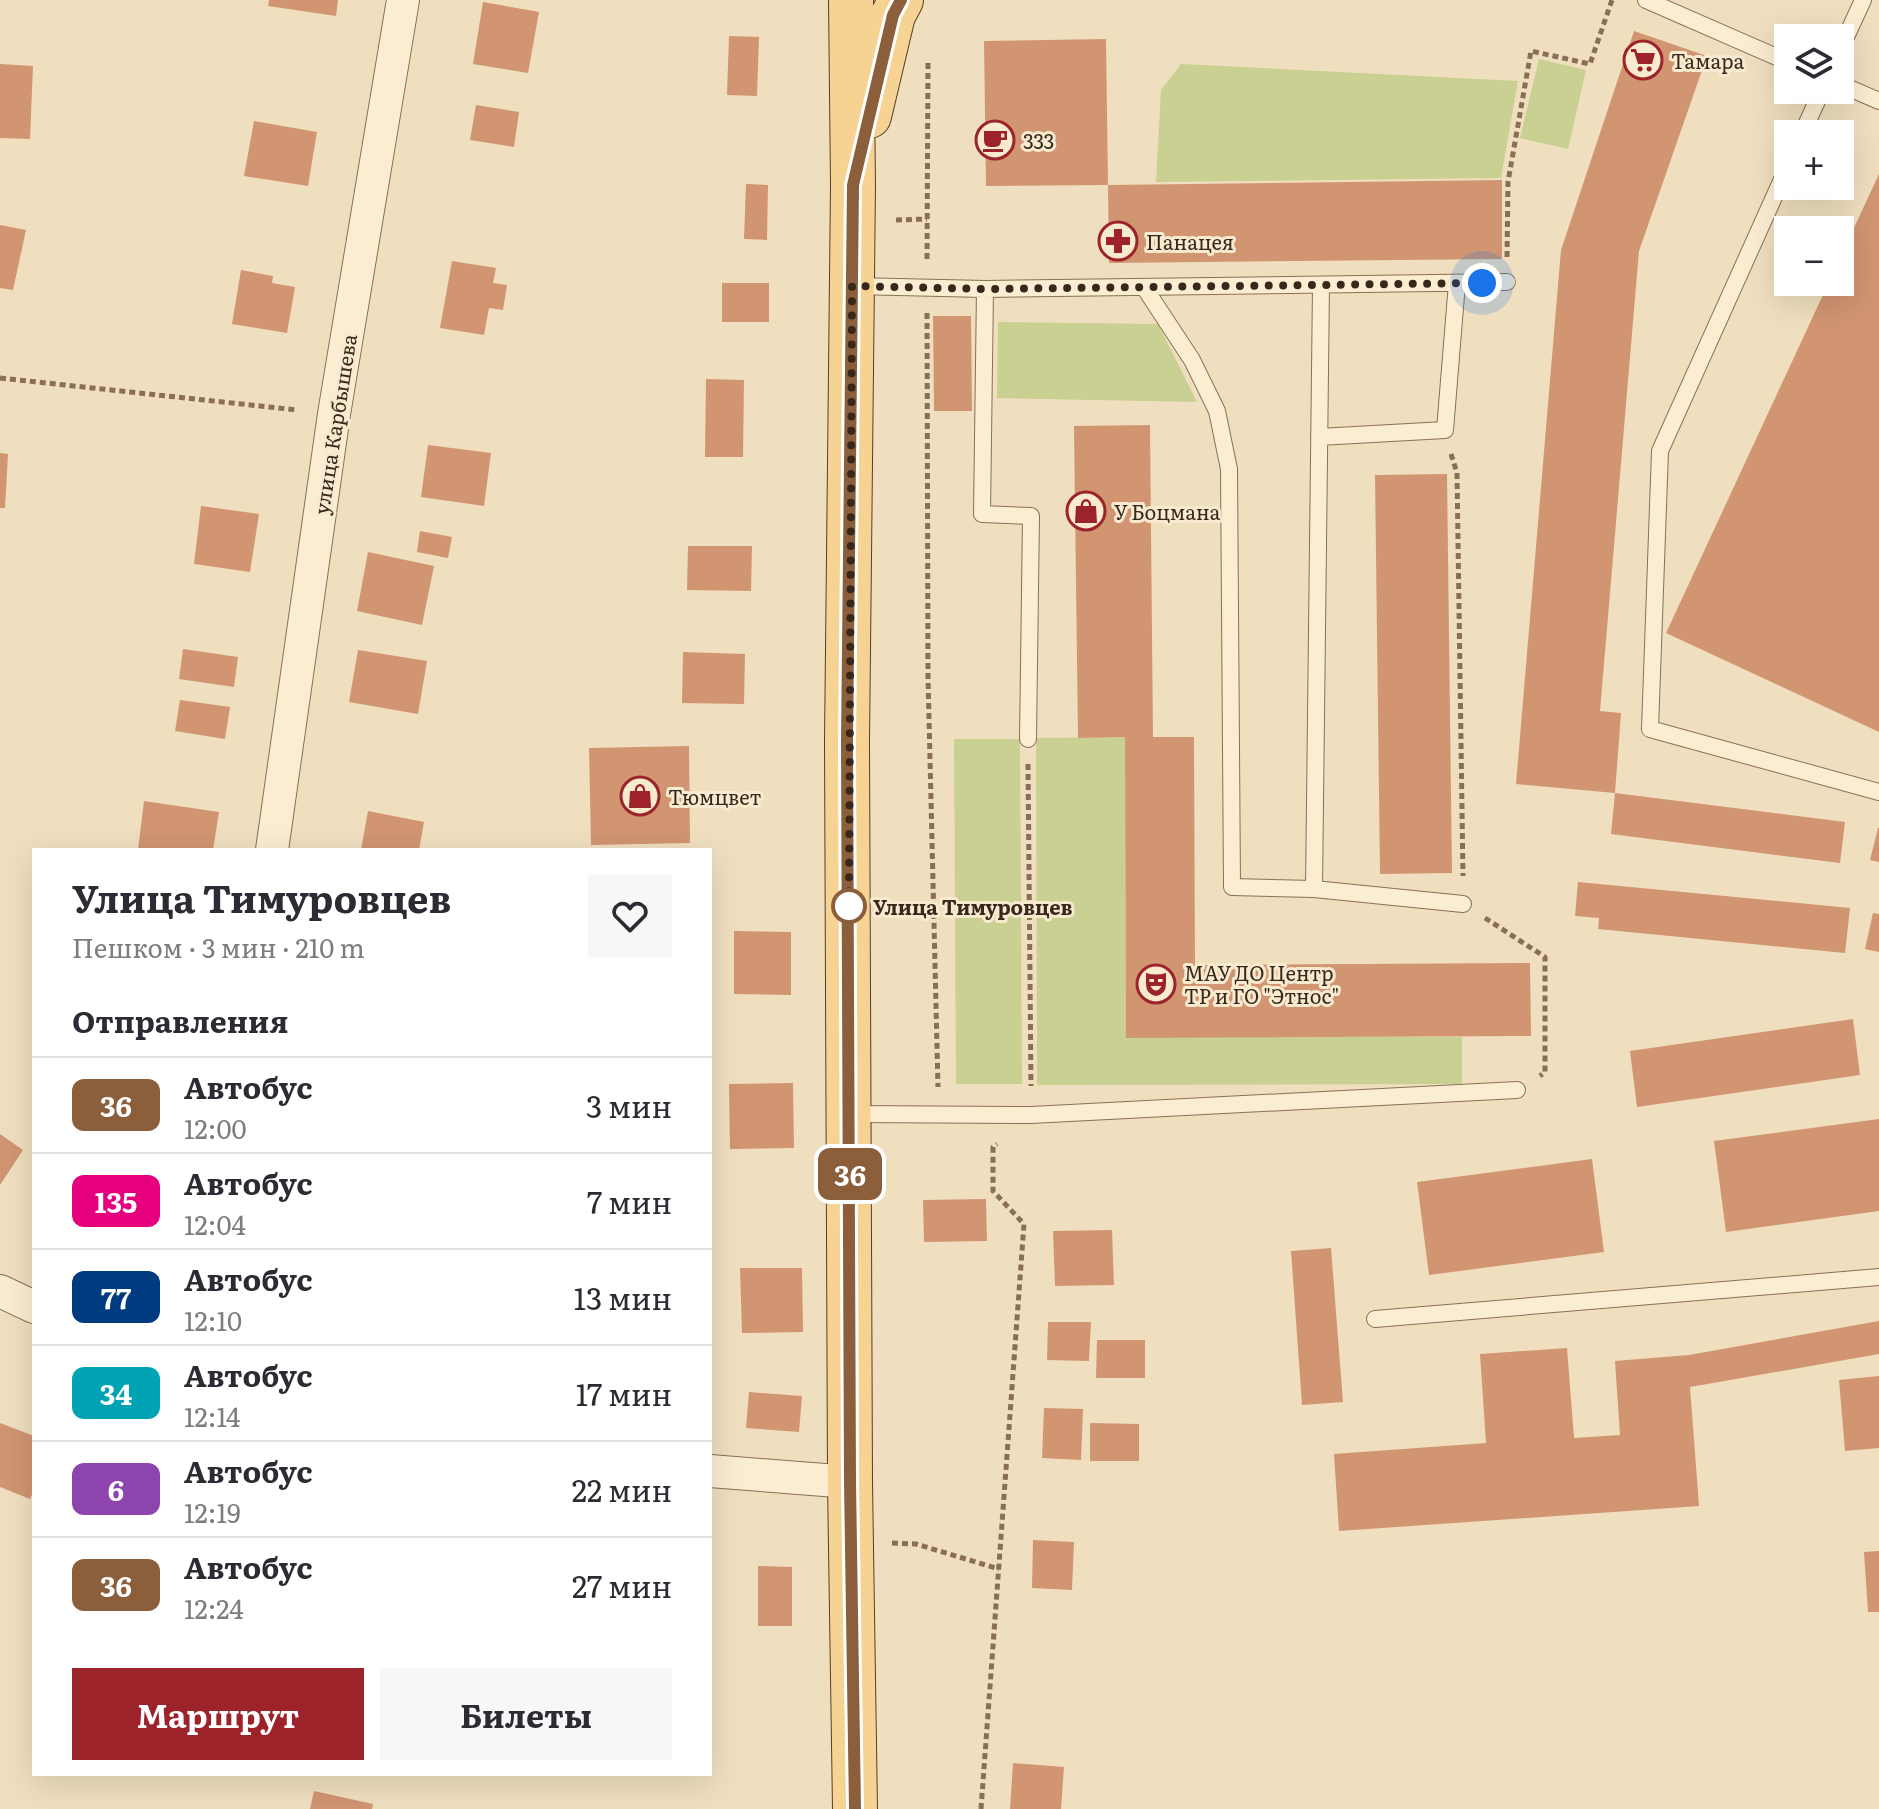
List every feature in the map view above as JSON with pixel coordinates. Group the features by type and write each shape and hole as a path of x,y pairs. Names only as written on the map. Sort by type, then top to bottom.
{"main road":[{"path":"851,0 853,185 847,742 851,1114 850,1482 855,1809"},
{"path":"853,185 893,15 901,0"}],"street":[{"name":"улица Карбышева","path":"272,848 334,414 403,0"},
{"path":"0,1291 32,1306"},
{"path":"712,1471 850,1482"}],"lane":[{"path":"1646,0 1774,56"},
{"path":"1852,24 1863,0"},
{"path":"1854,90 1879,101"},
{"path":"1774,197 1660,451 1650,729 1879,792"},
{"path":"852,286 985,289 1507,282"},
{"path":"1319,437 1445,430 1457,283"},
{"path":"1314,889 1321,285"},
{"path":"1144,287 1192,360 1217,411 1229,469 1232,887 1314,889 1463,904"},
{"path":"985,289 982,514 1031,516 1028,739"},
{"path":"851,1114 1031,1115 1517,1090"},
{"path":"1375,1319 1879,1277"}],"path":[{"path":"1507,282 1508,182 1531,51 1590,64 1612,0"},
{"path":"928,53 928,677 939,1114"},
{"path":"0,378 334,414"},
{"path":"1445,430 1457,473 1463,904 1545,957 1545,1072 1517,1090"},
{"path":"981,1809 1024,1224 993,1191 993,1147 1031,1115 1028,739"},
{"path":"851,1542 916,1544 999,1569"}],"green space":[{"path":"1539,59 1586,70 1568,149 1520,138"},
{"path":"1181,64 1518,81 1501,178 1156,182 1161,90"},
{"path":"998,322 1158,324 1197,402 997,398"},
{"path":"1125,737 1126,1037 1462,1037 1462,1084 1037,1085 1036,738"},
{"path":"954,739 1020,739 1022,1084 956,1084"}],"building":[{"path":"269,0 338,0 336,16 268,6"},
{"path":"483,2 539,12 528,73 473,64"},
{"path":"1634,31 1707,56 1639,251 1600,711 1621,713 1615,793 1516,784 1561,250"},
{"path":"729,36 759,37 757,96 727,95"},
{"path":"1106,39 1108,185 986,186 984,41"},
{"path":"0,64 33,66 30,139 0,138"},
{"path":"476,105 519,112 514,147 470,140"},
{"path":"254,121 317,132 308,186 244,176"},
{"path":"1879,174 1879,732 1666,633 1822,296 1854,296 1854,228"},
{"path":"1502,180 1502,259 1109,263 1108,185"},
{"path":"746,184 768,185 767,240 744,239"},
{"path":"0,225 26,230 13,290 0,288"},
{"path":"452,261 496,268 493,283 507,285 503,310 489,308 484,335 440,328"},
{"path":"241,270 273,276 272,283 295,287 287,333 232,324"},
{"path":"722,283 769,283 769,322 722,322"},
{"path":"933,316 971,316 972,411 934,411"},
{"path":"706,379 744,380 743,457 705,457"},
{"path":"1150,425 1153,737 1194,737 1195,965 1530,963 1531,1036 1126,1038 1125,737 1078,738 1074,426"},
{"path":"428,445 491,453 484,506 421,497"},
{"path":"0,453 8,454 5,508 0,508"},
{"path":"1447,474 1452,873 1380,874 1375,475"},
{"path":"201,506 259,514 250,572 194,564"},
{"path":"420,531 452,537 448,558 417,552"},
{"path":"688,546 752,546 751,591 687,590"},
{"path":"368,552 434,566 422,625 357,611"},
{"path":"183,649 238,657 234,687 179,679"},
{"path":"358,650 427,661 418,714 349,702"},
{"path":"683,652 745,654 744,704 682,703"},
{"path":"180,700 230,707 225,739 175,731"},
{"name":"Тюмцвет","path":"689,746 690,843 591,845 589,748"},
{"path":"1615,793 1845,822 1840,863 1611,834"},
{"path":"144,801 219,812 213,848 138,848"},
{"path":"368,811 424,822 419,848 361,848"},
{"path":"1879,828 1879,862 1870,860"},
{"path":"1578,882 1850,908 1845,953 1598,929 1599,918 1575,916"},
{"path":"1873,913 1879,914 1879,952 1865,949"},
{"path":"734,931 791,932 791,995 734,994"},
{"path":"1853,1019 1860,1075 1637,1107 1630,1051"},
{"path":"793,1083 794,1148 730,1149 729,1084"},
{"path":"1879,1119 1879,1211 1726,1232 1714,1141"},
{"path":"0,1134 23,1150 0,1185"},
{"path":"1592,1159 1604,1252 1429,1275 1417,1182"},
{"path":"986,1199 987,1241 924,1242 923,1200"},
{"path":"1112,1230 1114,1285 1055,1286 1053,1231"},
{"path":"1331,1248 1343,1402 1302,1405 1291,1251"},
{"path":"740,1268 802,1268 803,1332 742,1333"},
{"path":"1879,1321 1879,1354 1690,1387 1699,1506 1339,1531 1334,1454 1486,1443 1480,1354 1567,1348 1574,1438 1620,1435 1615,1361 1689,1355"},
{"path":"1048,1322 1091,1322 1089,1361 1047,1360"},
{"path":"1097,1340 1145,1340 1145,1378 1096,1378"},
{"path":"1879,1376 1879,1448 1845,1451 1839,1380"},
{"path":"749,1392 802,1396 799,1432 746,1428"},
{"path":"1044,1408 1083,1409 1081,1460 1042,1458"},
{"path":"0,1423 32,1435 32,1494 30,1499 0,1487"},
{"path":"1090,1423 1139,1424 1139,1461 1090,1461"},
{"path":"1033,1540 1074,1542 1072,1590 1032,1588"},
{"path":"1879,1551 1879,1612 1868,1612 1864,1552"},
{"path":"758,1566 792,1567 792,1626 758,1626"},
{"path":"1013,1763 1064,1767 1061,1809 1010,1809"},
{"path":"314,1791 373,1804 372,1809 310,1809"}],"bus line":[{"name":"36","path":"855,1809 850,1482 851,1114 847,742 853,185 893,15 901,0"}],"place":[{"name":"Тамара","path":"1643,60"},
{"name":"333","path":"995,140"},
{"name":"Панацея","path":"1118,241"},
{"name":"У Боцмана","path":"1086,511"},
{"name":"Тюмцвет","path":"640,796"},
{"name":"Улица Тимуровцев","path":"849,906"},
{"name":"МАУ ДО Центр ТР и ГО \"Этнос\"","path":"1156,984"}],"route":[{"path":"849,906 847,742 852,286 985,289 1482,283"}]}
